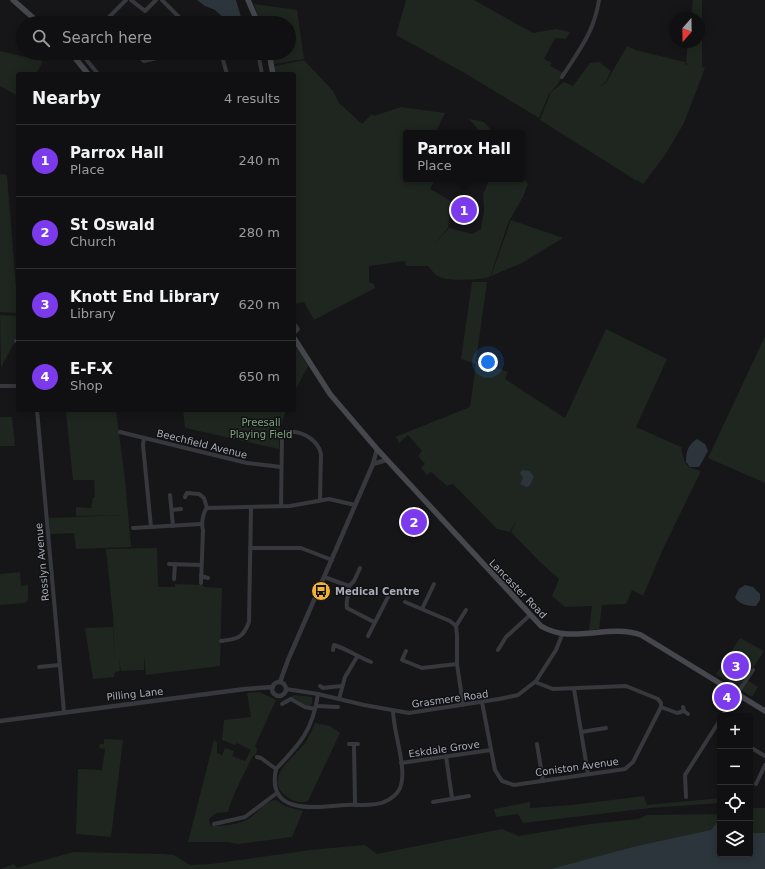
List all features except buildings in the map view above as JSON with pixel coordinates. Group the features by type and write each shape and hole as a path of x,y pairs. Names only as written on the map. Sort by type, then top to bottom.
{"main road":[{"path":"13,0 31,16"},
{"path":"248,0 255,16"},
{"path":"77,60 86,72"},
{"path":"270,60 273,72"},
{"name":"Lancaster Road","path":"296,341 333,397 378,451 540,626 550,632 562,635 626,631 636,633 650,639 765,711"}],"street":[{"path":"111,16 126,0"},
{"path":"131,0 145,11 156,0"},
{"path":"162,0 178,16"},
{"path":"562,77 594,26 599,0"},
{"path":"87,60 96,72"},
{"path":"223,60 226,72"},
{"path":"259,60 262,72"},
{"path":"0,386 16,386"},
{"name":"Rosslyn Avenue","path":"37,412 64,712"},
{"name":"Beechfield Avenue","path":"120,432 247,463 281,467"},
{"path":"281,506 282,437 284,433 290,432 304,435 310,438 319,448 321,454 320,499"},
{"path":"144,438 143,445 151,527"},
{"path":"280,682 284,684 286,689 284,694 278,696 273,692 273,687 275,684 280,682 288,660 378,451"},
{"path":"373,464 386,460"},
{"path":"186,497 187,494 199,494 204,498 207,508 201,524 203,530 201,583"},
{"path":"170,495 173,526"},
{"path":"207,508 281,506 320,499 334,499 355,505"},
{"path":"221,640 235,640 245,633 249,622 251,507"},
{"path":"172,510 181,509"},
{"path":"133,528 201,524"},
{"path":"250,548 302,548 332,560"},
{"path":"168,564 202,566"},
{"path":"174,579 175,564"},
{"path":"349,586 354,581 360,568"},
{"path":"201,576 208,578"},
{"path":"324,577 349,586"},
{"path":"422,609 434,584"},
{"path":"349,586 350,594 346,603 347,608 374,622"},
{"path":"368,636 388,596"},
{"path":"405,602 450,621 456,626"},
{"path":"463,705 457,664 456,626 466,610"},
{"path":"498,650 506,637 530,615"},
{"name":"Grasmere Road","path":"286,689 318,694 409,713 518,695 535,682 556,650 562,635"},
{"path":"333,650 334,643 357,657 371,662"},
{"path":"406,651 401,662 422,668 457,664"},
{"path":"339,699 341,686 357,657"},
{"path":"39,667 59,665"},
{"path":"724,713 736,693 741,690 753,670"},
{"path":"535,682 553,689 626,686 658,699 661,702 661,707 677,713 685,711"},
{"path":"320,686 323,688 341,686"},
{"name":"Pilling Lane","path":"0,721 245,689 273,687"},
{"path":"574,689 588,774"},
{"path":"318,694 315,707 303,739 276,769 274,781 278,793 284,801 297,806 378,804 394,796 400,787 403,777 393,720 394,710"},
{"path":"285,704 291,700 305,707 338,707"},
{"name":"Coniston Avenue","path":"482,702 495,770 502,781 514,785 625,769 633,762 661,707"},
{"path":"581,732 606,728"},
{"path":"686,797 685,775 717,728"},
{"path":"354,744 355,804"},
{"path":"537,744 543,781"},
{"path":"753,749 765,756"},
{"name":"Eskdale Grove","path":"401,764 490,750"},
{"path":"446,756 452,798"},
{"path":"261,757 276,769"},
{"path":"756,784 765,765"},
{"path":"214,824 220,820 245,817 278,793"},
{"path":"433,802 469,796"}],"green space":[{"path":"406,0 474,0 533,33 556,29 570,32 566,39 555,38 544,59 552,63 550,66 564,73 558,84 549,94 539,118 468,75 396,35"},
{"path":"693,0 702,0 702,12 692,12"},
{"path":"254,4 297,10 304,59 274,64 273,60 296,60 296,16 258,16"},
{"path":"627,46 635,50 685,62 685,64 689,65 686,63 687,48 702,48 702,67 705,68 684,123 665,155 643,184 638,181 639,178 637,181 540,120 551,92 564,82 573,86 590,63 599,62 611,71 606,82 600,86 606,83"},
{"path":"0,51 16,55 16,60 43,61 37,72 16,72 16,95 0,86"},
{"path":"304,60 333,91 339,103 362,124 372,114 374,116 401,107 445,113 436,130 403,130 403,182 434,182 430,189 451,201 448,228 434,245 449,228 472,234 481,229 484,210 483,194 489,182 525,182 525,180 528,184 523,197 509,221 490,277 466,280 447,279 438,276 428,266 406,266 405,261 369,266 369,282 374,284 375,288 314,320 304,302 296,304 296,72 275,72 275,66"},
{"path":"469,119 484,122 491,130 477,130 477,128"},
{"path":"0,174 7,175 16,288 16,313 0,312"},
{"path":"511,220 563,238 522,263 491,276"},
{"path":"472,282 487,282 476,361 508,372 505,379 565,418 606,329 667,359 636,427 681,447 686,464 691,468 701,471 663,549 643,596 632,590 626,604 602,605 599,629 589,630 592,606 565,607 552,596 559,579 511,532 518,517 510,532 497,529 453,484 447,486 431,472 427,475 421,468 425,464 418,456 422,451 408,435 398,444 398,440 395,437 470,407 476,364 461,359"},
{"path":"0,315 16,316 16,340 1,367"},
{"path":"765,336 765,483 708,458"},
{"name":"Preesall Playing Field","path":"296,347 308,366 296,389"},
{"path":"66,412 116,412 125,480 131,547 76,549 74,533 50,534 49,518 123,515 76,516 76,507 91,508 93,498 95,497 94,480 73,480"},
{"name":"Preesall Playing Field","path":"183,412 285,412 279,431 279,449 185,428"},
{"path":"0,417 12,417 15,446 0,446"},
{"path":"157,548 158,587 175,587 175,584 203,585 204,587 222,588 220,666 146,675 144,655 144,670 121,671 119,660 120,671 115,672 114,677 93,679 85,628 113,627 115,660 113,616 106,549"},
{"path":"20,572 21,586 28,585 28,600 25,603 0,605 0,574"},
{"path":"740,638 764,651 753,668 732,655 725,666 758,687 752,697 716,674"},
{"path":"260,692 276,700 255,746 257,749 256,754 252,757 228,812 216,813 209,819 211,826 242,822 251,817 265,804 276,800 285,806 303,811 292,837 238,844 228,842 188,842 214,740 217,742 217,753 222,755 225,748 234,751 232,756 245,761 251,750 237,743 235,745 222,740 224,720 251,717 247,693"},
{"path":"294,695 312,697 312,704 309,706 303,704 295,698 282,701"},
{"path":"315,723 330,726 340,733 308,801 296,802 286,796 280,789 277,782 283,768 305,743"},
{"path":"104,739 123,740 111,837 76,834 78,769 102,770 105,749 99,748 100,744 104,744"},
{"path":"644,796 647,805 717,798 717,803 650,808 523,823 518,814 496,817 494,809 530,802 530,808 571,805"},
{"path":"753,808 765,808 765,869 0,869 14,864 17,868 73,852 174,855 190,865 211,864 310,850 365,845 377,854 502,829 519,836 590,824 639,819 647,815 717,814 717,857 753,857"}],"shaded area":[{"path":"197,0 236,0 241,16 222,16 215,10 205,6"},
{"path":"697,439 705,444 708,451 699,467 690,467 686,462 687,451 691,444"},
{"path":"522,470 529,471 534,476 530,485 527,487 520,484 523,478 520,473"},
{"path":"745,585 753,587 760,594 760,600 756,606 741,603 735,597 739,589"},
{"path":"717,823 717,857 753,857 753,833 765,833 765,869 551,869 637,846 711,830"}],"place":[{"name":"Parrox Hall","path":"464,210"},
{"name":"St Oswald","path":"414,522"},
{"name":"Medical Centre","path":"321,591"},
{"name":"Knott End Library","path":"736,666"},
{"name":"E-F-X","path":"727,697"}]}
